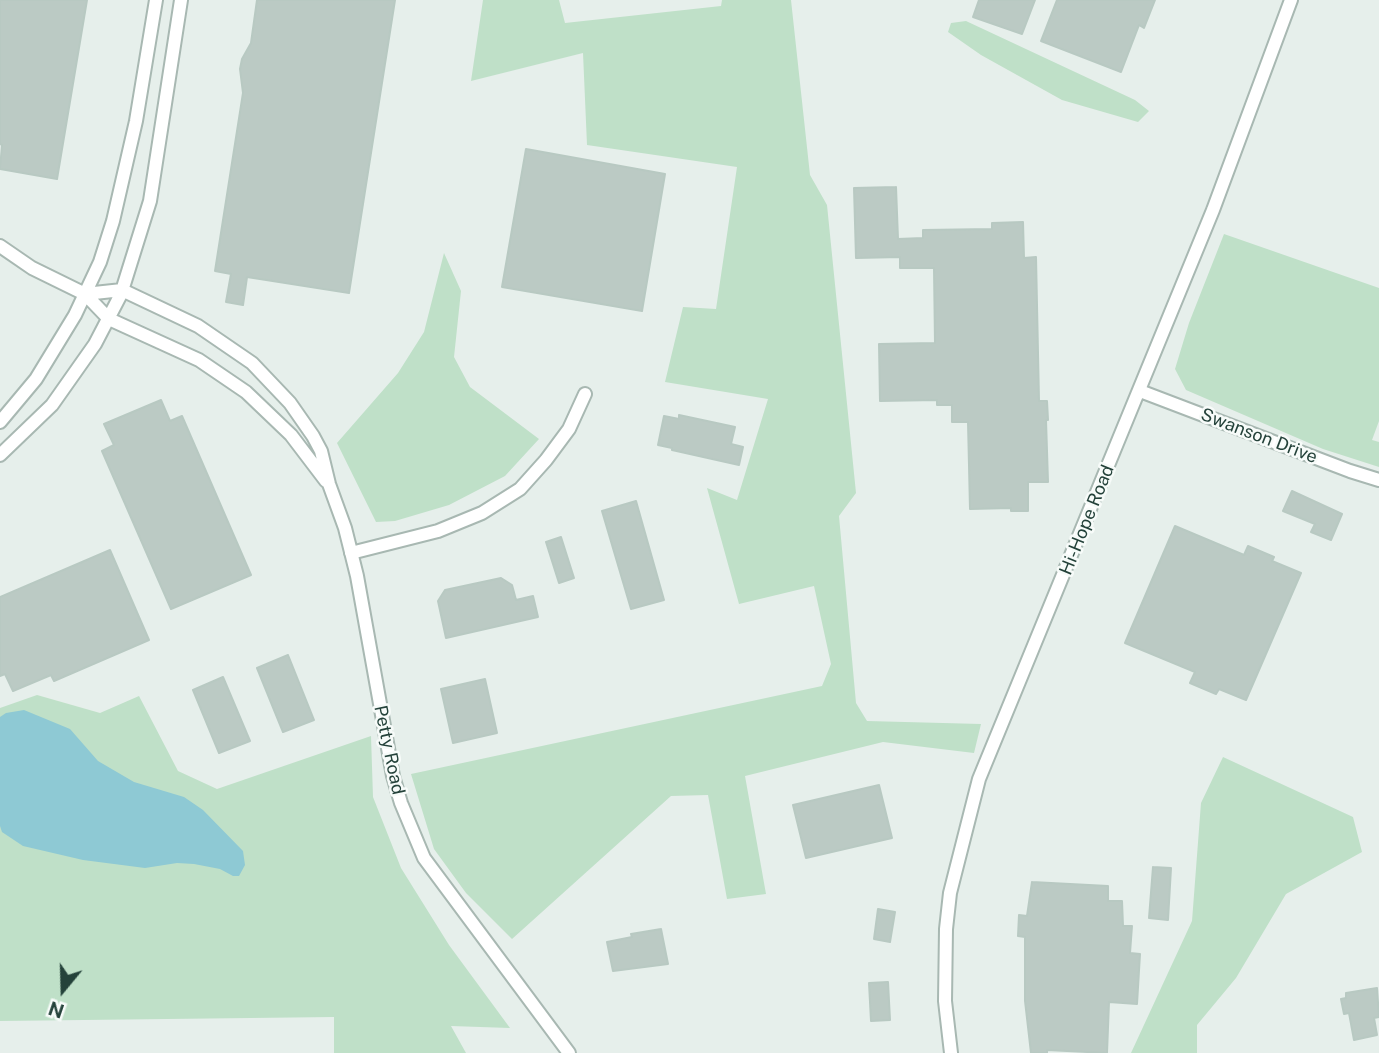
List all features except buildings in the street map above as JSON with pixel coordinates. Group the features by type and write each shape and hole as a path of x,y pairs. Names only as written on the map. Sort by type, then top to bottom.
{"street":[{"path":"0,422 36,379 75,315 100,262 115,214 136,121 156,0"},
{"path":"0,455 52,405 95,344 122,289 150,201 181,0"},
{"name":"Hi-Hope Road","path":"951,1053 945,1001 946,929 950,893 979,779 1213,210 1291,0"},
{"name":"Petty Road","path":"0,246 32,268 85,294 109,318 199,360 246,392 290,435 329,484"},
{"path":"85,294 122,289"},
{"name":"Petty Road","path":"122,289 198,326 252,363 290,403 313,436 321,451 351,553 393,776 401,803 424,858 569,1053"},
{"name":"Swanson Drive","path":"1140,391 1379,480"},
{"path":"351,553 438,531 482,513 520,489 569,429 585,394"}],"green space":[{"path":"483,0 559,0 565,23 721,6 722,0 791,0 810,175 827,205 856,493 839,516 856,703 867,721 981,724 974,753 883,742 745,776 766,894 727,899 708,795 671,796 512,939 466,893 434,849 411,774 822,686 831,664 814,586 739,604 707,488 737,500 768,399 665,382 683,307 716,309 737,167 587,145 583,53 471,81"},
{"path":"966,21 1135,100 1149,111 1138,122 1062,100 981,55 948,32 951,23"},
{"path":"1224,234 1379,288 1379,421 1372,440 1379,442 1379,467 1323,449 1186,390 1175,369 1189,323"},
{"path":"444,253 461,291 454,357 470,387 539,439 505,476 449,505 395,521 376,522 337,443 398,373 424,332"},
{"path":"37,695 100,713 139,696 178,771 217,789 371,736 373,797 401,868 449,945 510,1028 451,1026 466,1053 334,1053 334,1017 0,1021 0,708"},
{"path":"1223,757 1353,817 1362,852 1286,894 1236,978 1197,1025 1197,1053 1131,1053 1192,921 1201,803"}],"water":[{"path":"24,710 70,729 98,761 134,782 184,797 203,810 243,851 245,865 239,876 194,864 177,863 145,868 83,860 23,846 2,832 0,717 6,713"}]}
